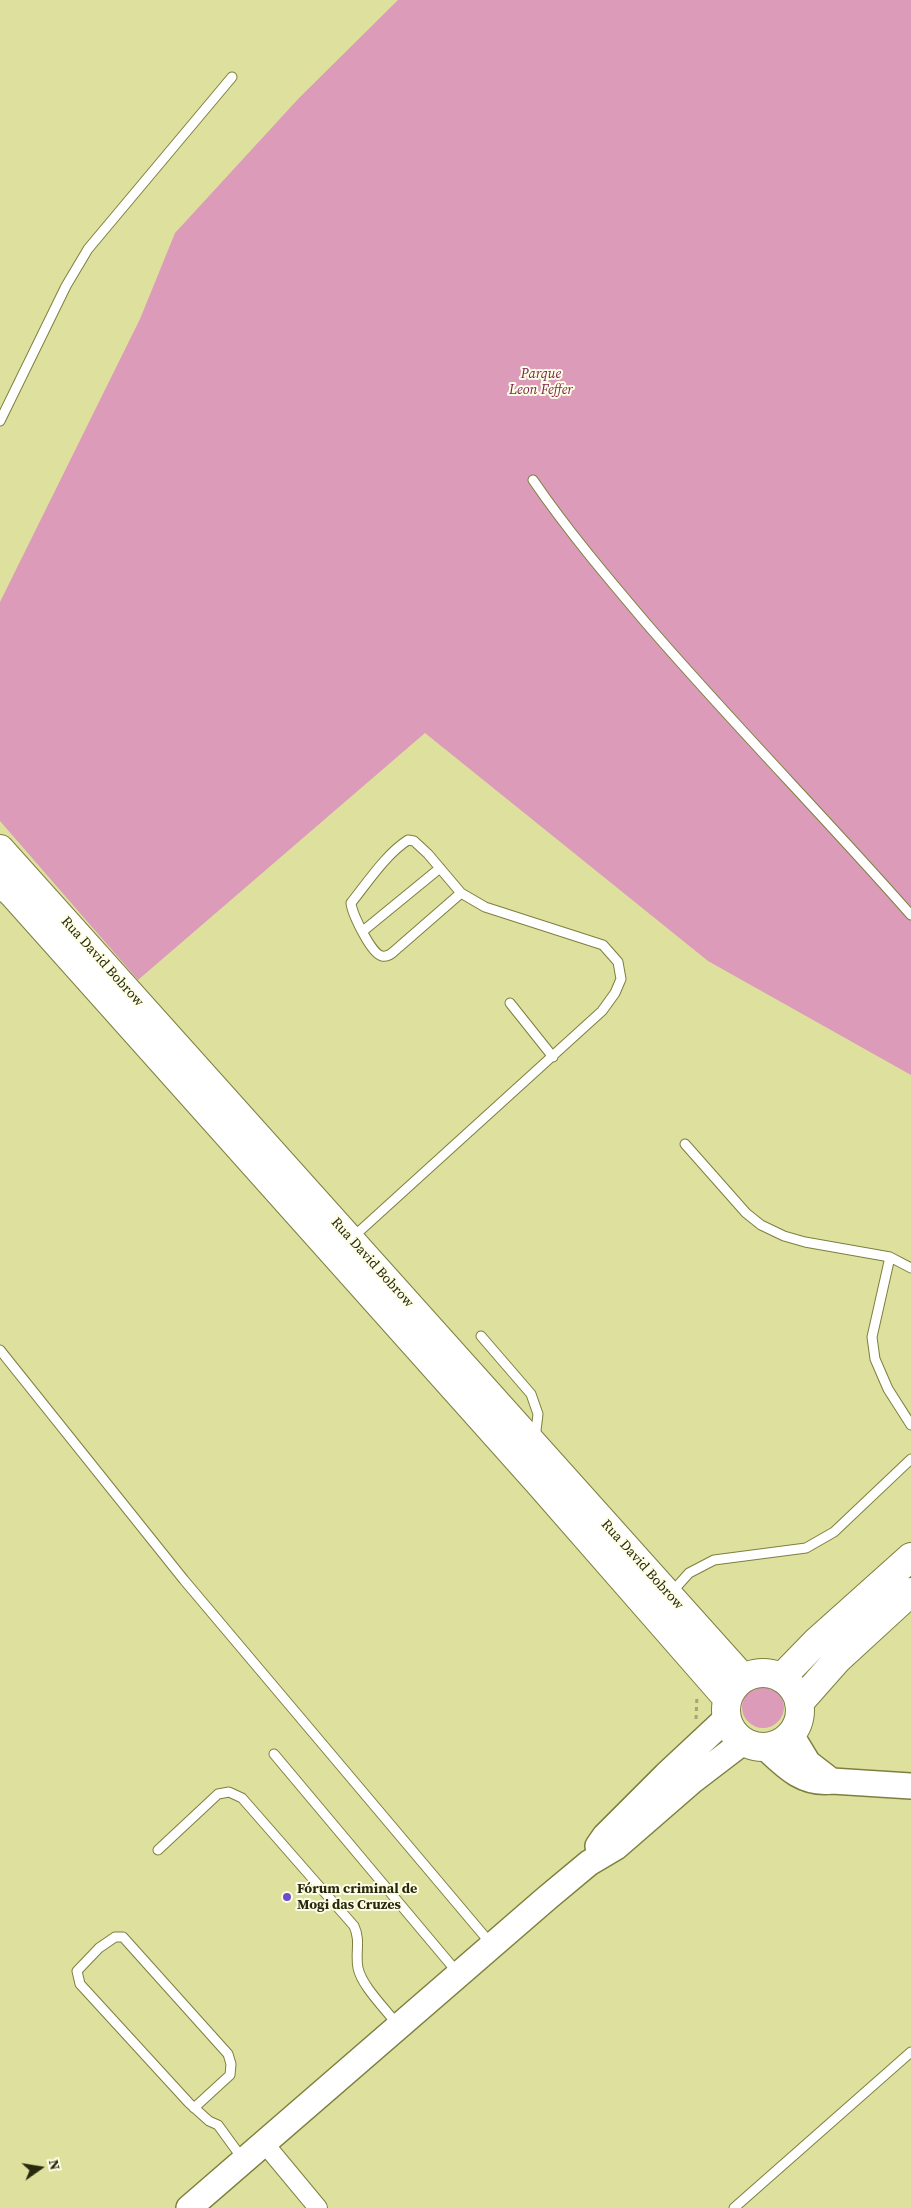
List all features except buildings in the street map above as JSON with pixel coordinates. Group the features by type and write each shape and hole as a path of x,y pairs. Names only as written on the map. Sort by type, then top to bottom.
{"highway":[{"name":"Rua David Bobrow","path":"0,849 669,1595 732,1698"},
{"name":"Rua David Bobrow","path":"0,882 20,901 732,1698"},
{"path":"781,1678 816,1642 911,1557"},
{"path":"799,1704 837,1660 911,1592"},
{"path":"762,1673 781,1678 796,1693 799,1704 798,1721 791,1735 780,1744 754,1745 730,1728 732,1698 762,1673"}],"main road":[{"path":"589,1863 605,1836 666,1775 732,1698"},
{"path":"791,1735 808,1763 832,1781"},
{"path":"190,2208 492,1945 589,1863 616,1847 692,1781 754,1745 805,1779 819,1782 832,1781 911,1786"}],"street":[{"path":"264,2143 318,2208"}],"lane":[{"path":"0,421 66,286 88,249 232,76"},
{"path":"533,480 595,563 704,690 846,841 911,914"},
{"path":"351,1239 602,1011 615,993 621,980 618,962 602,945 485,907 461,893 414,841 408,840 401,844 351,903 352,912 377,954 383,957 389,955 461,893"},
{"path":"363,931 440,868"},
{"path":"510,1003 553,1057"},
{"path":"685,1144 746,1213 761,1225 784,1236 805,1242 890,1257 911,1268"},
{"path":"890,1257 872,1337 875,1359 888,1389 911,1425"},
{"path":"481,1336 531,1394 538,1414 534,1444"},
{"path":"0,1350 184,1580 492,1945"},
{"path":"669,1595 689,1573 714,1560 753,1554 782,1553 806,1548 834,1532 911,1459"},
{"path":"274,1754 459,1974"},
{"path":"158,1850 218,1794 229,1792 242,1798 354,1926 358,1934 358,1968 362,1980 398,2026"},
{"path":"194,2108 230,2075 231,2064 228,2054 123,1937 115,1937 99,1948 82,1965 78,1971 80,1984 194,2108 208,2121 218,2124 244,2161"},
{"path":"734,2208 911,2052"}],"green space":[{"name":"Parque Leon Feffer","path":"398,0 911,0 911,1075 708,961 425,733 138,980 0,821 0,602 140,319 175,233 299,98"},
{"path":"767,1686 775,1689 781,1695 784,1707 781,1719 775,1725 759,1728 751,1725 745,1719 742,1703 745,1695 751,1689"}],"place":[{"name":"Fórum criminal de Mogi das Cruzes","path":"287,1897"}]}
